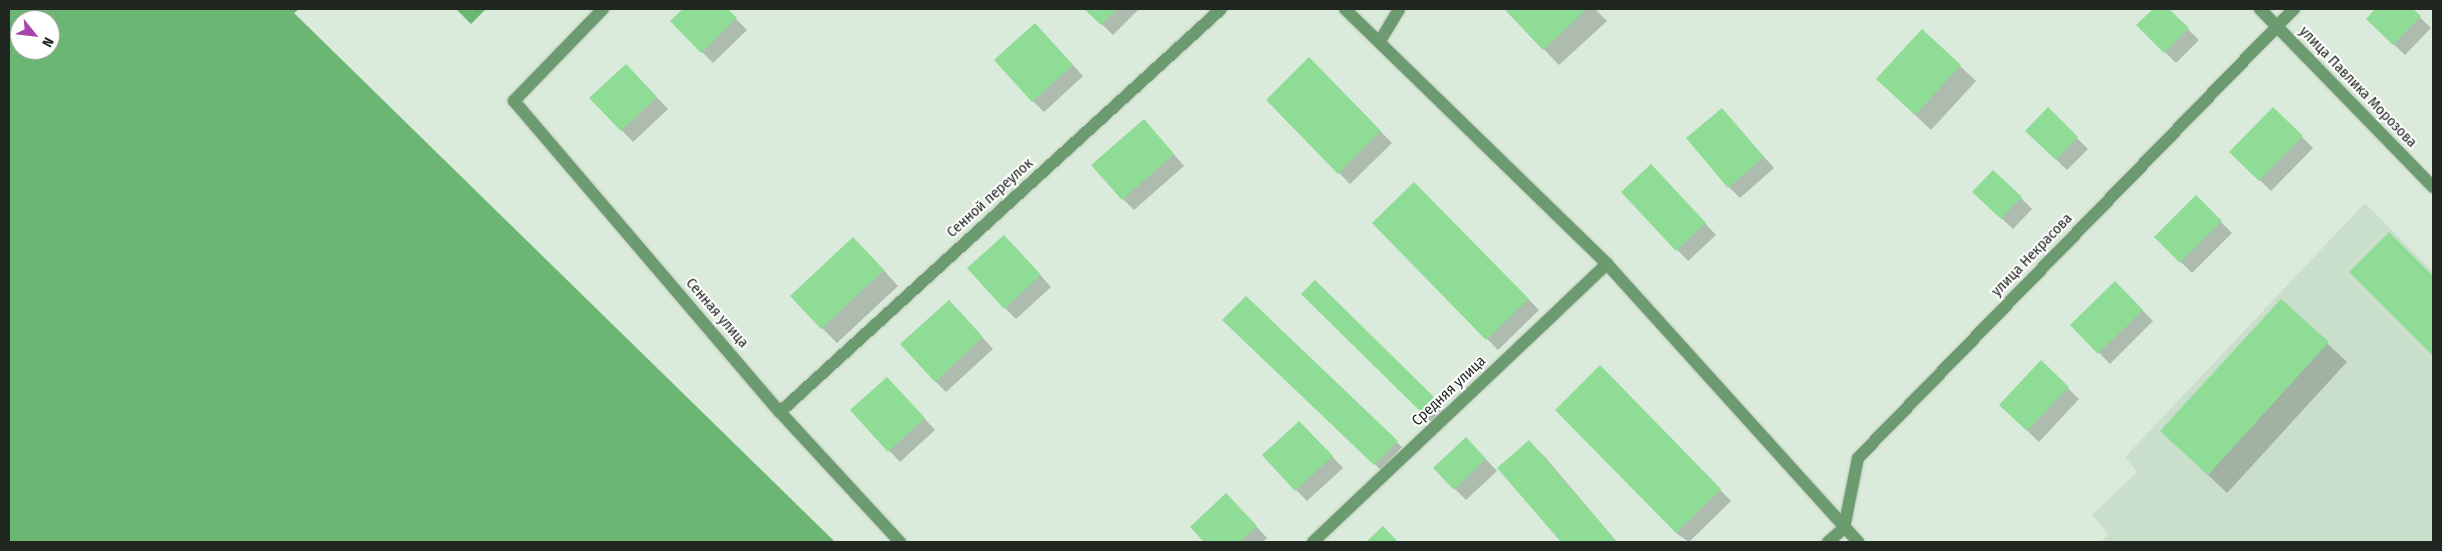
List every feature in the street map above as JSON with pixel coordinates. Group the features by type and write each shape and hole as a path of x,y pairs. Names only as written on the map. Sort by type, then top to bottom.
{"street":[{"name":"Сенная улица","path":"604,9 514,101 780,412 900,542"},
{"name":"Сенной переулок","path":"780,412 1221,9"},
{"path":"1345,9 1380,40 1607,264 1858,542"},
{"path":"1380,40 1399,9"},
{"name":"улица Павлика Морозова","path":"2260,9 2433,187"},
{"name":"улица Некрасова","path":"1844,528 1858,458 2294,9"},
{"name":"Средняя улица","path":"1313,542 1607,264"},
{"path":"1828,542 1844,528"}],"shaded area":[{"path":"2365,203 2433,272 2433,542 2101,542 2108,534 2092,515 2137,472 2125,457"}],"green space":[{"path":"9,9 299,9 294,13 835,542 9,542"},
{"path":"456,9 486,9 471,24"}],"building":[{"path":"683,9 728,9 737,18 701,53 670,21"},
{"path":"1084,9 1117,9 1101,25"},
{"path":"1508,9 1587,9 1543,50 1506,11"},
{"path":"2153,9 2169,9 2189,28 2164,53 2136,25"},
{"path":"2375,9 2413,9 2421,16 2393,45 2366,19"},
{"path":"1035,23 1073,65 1032,102 994,60"},
{"path":"1922,29 1961,65 1915,115 1876,79"},
{"path":"1309,57 1381,131 1338,174 1266,100"},
{"path":"626,64 657,97 621,131 589,98"},
{"path":"2048,107 2078,137 2056,160 2025,131"},
{"path":"2273,107 2303,136 2259,181 2229,152"},
{"path":"1722,108 1764,157 1728,188 1686,138"},
{"path":"1144,119 1174,154 1122,200 1091,165"},
{"path":"1651,164 1706,223 1676,251 1621,192"},
{"path":"1993,170 2022,197 2001,219 1972,192"},
{"path":"1414,182 1529,299 1486,340 1372,223"},
{"path":"2196,195 2222,221 2180,263 2154,237"},
{"path":"2389,232 2433,276 2433,356 2349,272"},
{"path":"1004,235 1041,275 1004,309 967,268"},
{"path":"853,237 884,270 821,329 790,296"},
{"path":"1315,280 1436,399 1422,413 1301,294"},
{"path":"2115,281 2143,310 2098,354 2070,325"},
{"path":"1246,296 1398,441 1374,465 1222,320"},
{"path":"2281,299 2329,342 2208,475 2160,431"},
{"path":"949,300 983,337 935,382 900,344"},
{"path":"2041,360 2069,387 2027,431 1999,405"},
{"path":"1600,365 1721,489 1676,533 1555,410"},
{"path":"887,377 925,418 888,452 850,410"},
{"path":"1299,421 1333,456 1295,491 1262,455"},
{"path":"1466,437 1486,459 1454,490 1433,468"},
{"path":"1529,440 1617,542 1561,542 1497,468"},
{"path":"1226,493 1257,526 1240,542 1204,542 1190,527"},
{"path":"1383,526 1398,542 1366,542"}]}
